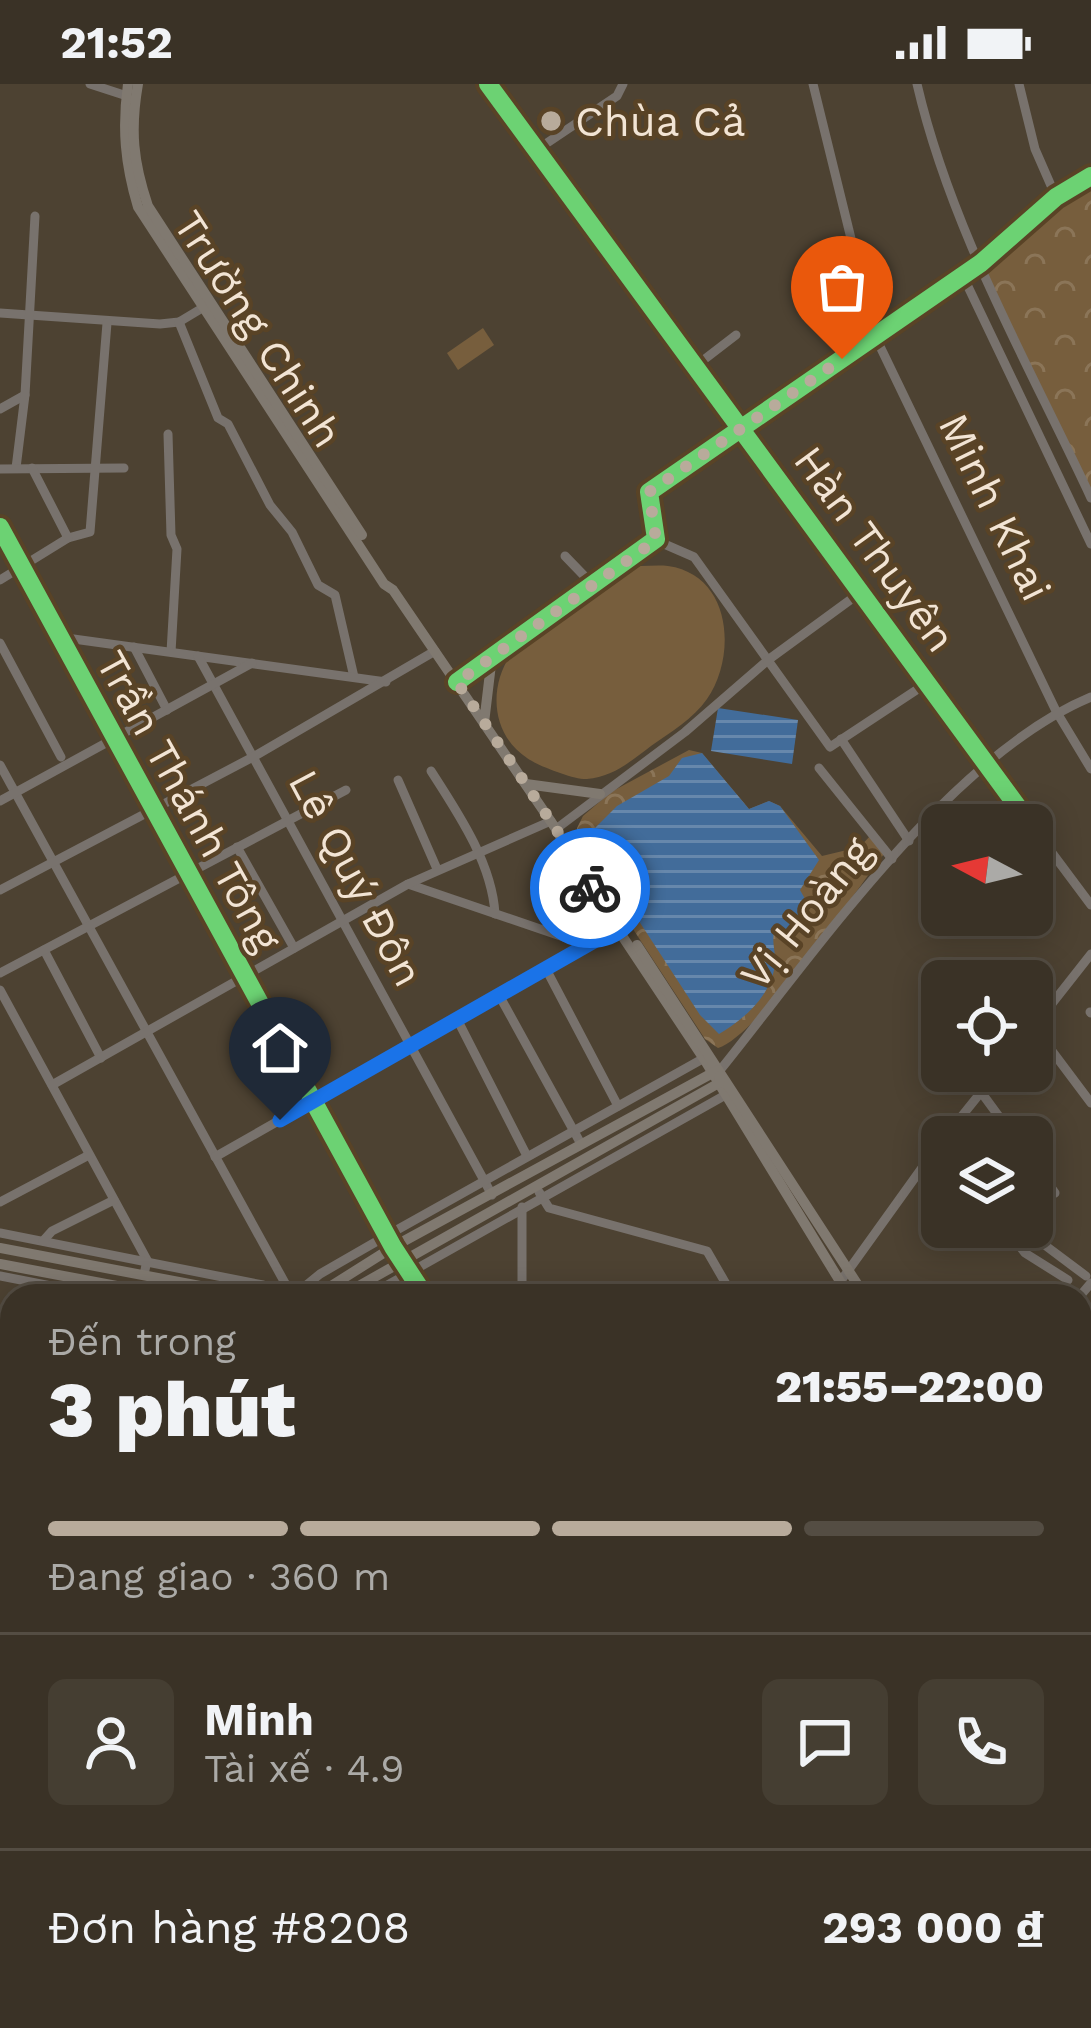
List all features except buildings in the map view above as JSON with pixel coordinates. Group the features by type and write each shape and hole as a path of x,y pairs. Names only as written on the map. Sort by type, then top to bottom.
{"main road":[{"name":"Trường Chinh","path":"138,84 134,166 148,206 389,577 393,590 707,1056 840,1282"},
{"name":"Trường Chinh","path":"128,90 126,166 138,207 384,584 393,590"},
{"path":"484,723 492,656"},
{"path":"526,784 600,794"},
{"name":"Trường Chinh","path":"576,860 617,928 707,1056"},
{"path":"333,1284 390,1242 492,1195 716,1070"},
{"name":"Trường Chinh","path":"726,1089 858,1284"},
{"path":"361,1284 726,1089"},
{"path":"0,1248 191,1284"},
{"path":"0,1264 34,1276 85,1284"}],"street":[{"path":"90,84 128,90"},
{"name":"Hàn Thuyên","path":"488,84 1016,804"},
{"path":"538,149 617,96 623,84"},
{"name":"Minh Khai","path":"813,84 875,336 1056,711 1091,769"},
{"path":"917,84 946,188 1091,498"},
{"path":"1019,84 1035,149 1056,197"},
{"path":"656,540 649,492 981,263 1056,197 1091,176"},
{"path":"16,469 35,216"},
{"path":"962,274 1091,544"},
{"path":"0,313 107,322 179,322 204,307"},
{"path":"0,580 68,538 90,532 107,322"},
{"path":"179,322 218,418 228,424 318,585 335,595 354,677"},
{"path":"697,365 736,335"},
{"path":"0,409 25,395"},
{"path":"168,434 171,535 177,548 171,652"},
{"path":"32,468 68,538"},
{"path":"0,469 124,468"},
{"name":"Trần Thánh Tông","path":"0,527 390,1242 418,1284"},
{"path":"457,682 656,540"},
{"path":"656,540 694,556 830,747 927,683"},
{"path":"565,556 593,585"},
{"path":"52,1085 408,884 554,825 685,732 767,660 861,592"},
{"path":"58,637 386,682"},
{"path":"0,643 61,757"},
{"path":"134,647 167,710"},
{"path":"0,890 253,757 435,651"},
{"name":"Lê Quý Đôn","path":"198,656 492,1195"},
{"path":"0,801 252,663"},
{"path":"1056,711 1091,697"},
{"name":"Vị Hoàng","path":"716,1070 909,841 986,764 1056,711"},
{"path":"841,739 909,841"},
{"path":"0,765 290,1284"},
{"path":"819,768 892,859"},
{"path":"431,771 493,890 495,914"},
{"path":"398,780 437,869"},
{"path":"0,973 346,790"},
{"path":"237,848 294,948"},
{"name":"Hàn Thuyên","path":"1053,854 1091,905"},
{"path":"408,884 587,945"},
{"path":"215,1157 617,928"},
{"path":"44,950 100,1058"},
{"path":"1053,1002 1091,954"},
{"path":"546,969 618,1106"},
{"path":"0,990 147,1260 144,1275"},
{"path":"499,995 581,1144"},
{"path":"457,1019 527,1156"},
{"path":"1053,1054 1091,1102"},
{"path":"390,1242 484,1181 707,1056"},
{"path":"962,1116 981,1092 999,1116"},
{"path":"0,1202 89,1155"},
{"path":"838,1284 921,1177"},
{"path":"388,1284 522,1207 538,1190 549,1208 707,1251 726,1284"},
{"path":"43,1241 52,1231 114,1200"},
{"path":"522,1207 522,1284"},
{"path":"0,1233 257,1284"},
{"path":"1021,1248 1068,1280"},
{"path":"1048,1248 1088,1280"},
{"path":"0,1276 34,1276 61,1284"},
{"path":"32,1284 34,1276"}],"green space":[{"path":"1091,176 1091,498 981,263 1056,197"},
{"path":"483,328 494,345 458,370 447,353"},
{"path":"640,566 668,566 689,573 716,601 725,640 717,681 707,699 681,725 605,775 581,779 532,761 514,747 499,720 497,689 508,659 542,624 603,583"},
{"path":"689,750 702,753 749,809 769,801 780,806 822,856 847,850 854,853 871,835 884,854 780,992 735,1038 718,1048 705,1039 578,845 577,828 583,816 611,792"}],"water":[{"path":"718,708 798,720 792,764 711,751"},
{"path":"702,753 749,809 769,801 780,806 819,860 800,890 809,906 795,930 774,931 770,984 747,1013 719,1034 700,1015 585,838 617,806 669,776 682,758"}],"cycle path":[{"path":"488,84 1016,804"},
{"path":"457,682 656,539 649,492 981,263 1056,197 1091,176"},
{"path":"0,527 417,1284"}],"way so far":[{"path":"590,888 457,682 656,540 649,492 842,359"}],"place":[{"name":"Chùa Cả","path":"551,121"}],"route":[{"path":"280,1120 617,928 590,888"}]}
